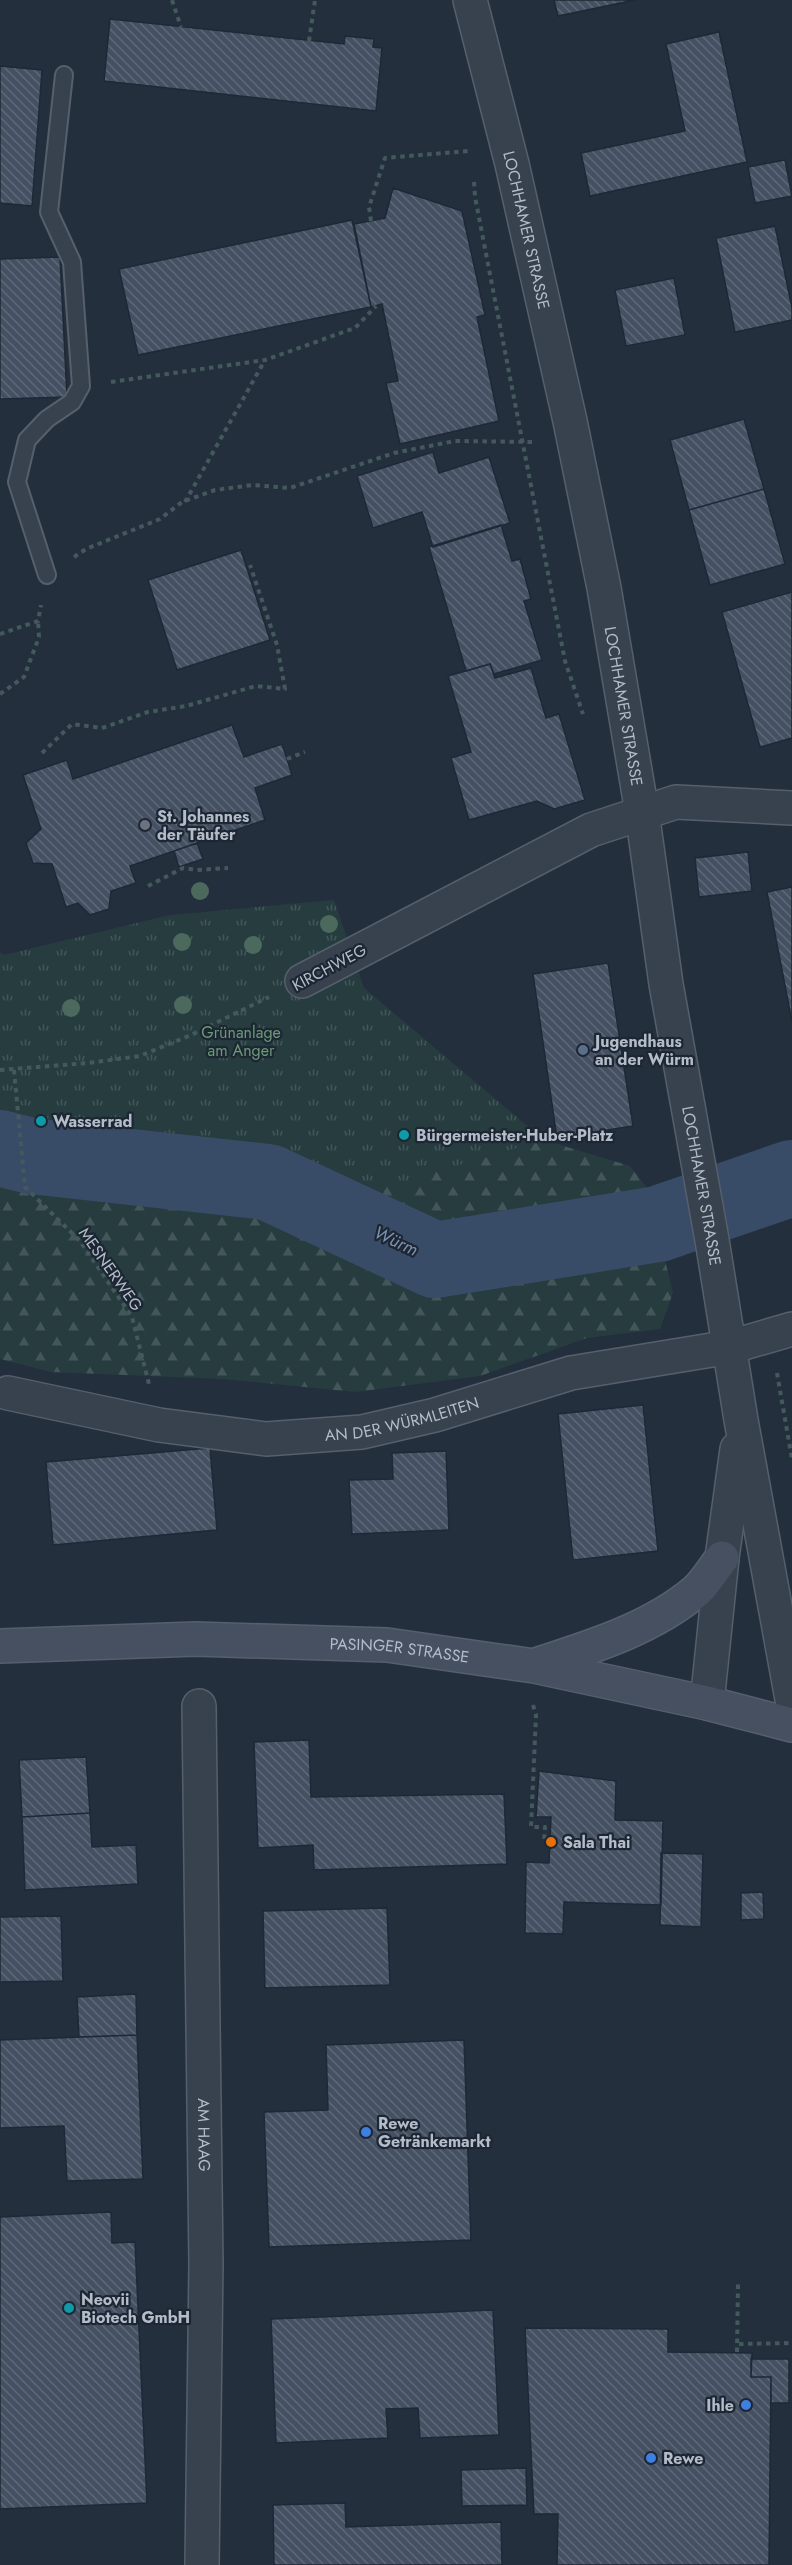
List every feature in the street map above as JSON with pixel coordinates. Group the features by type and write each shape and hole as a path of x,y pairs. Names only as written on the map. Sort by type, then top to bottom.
{"main road":[{"path":"528,1665 611,1640 672,1608 698,1589 722,1558"},
{"name":"PASINGER STRASSE","path":"0,1646 196,1639 387,1645 528,1665 707,1703 792,1725"}],"street":[{"name":"LOCHHAMER STRASSE","path":"470,0 508,149 604,588 642,812 666,984 712,1239 741,1420 792,1699"},
{"name":"KIRCHWEG","path":"302,981 591,830 676,802 792,808"},
{"name":"AN DER WÜRMLEITEN","path":"8,1393 159,1425 266,1439 362,1432 435,1415 571,1373 730,1347 781,1333"},
{"name":"LOCHHAMER STRASSE","path":"707,1703 722,1558 741,1420"},
{"name":"AM HAAG","path":"199,1706 206,2264 202,2565"}],"lane":[{"path":"47,575 17,482 27,440 47,419 72,402 81,386 72,262 49,212 63,75"}],"path":[{"path":"172,0 181,27"},
{"path":"309,41 315,0"},
{"path":"371,221 369,207 385,158 508,149"},
{"path":"474,174 475,197 564,661 587,724"},
{"path":"81,386 265,360 355,328 375,306"},
{"path":"184,502 265,360"},
{"path":"0,694 24,678 39,637 38,621 47,575 86,549 160,519 184,502 215,490 253,485 290,488 394,453 455,441 574,443"},
{"path":"42,753 72,724 102,728 147,712 186,706 256,686 285,688 277,645 250,564"},
{"path":"0,634 38,621"},
{"path":"287,759 305,752"},
{"path":"148,886 183,868 197,870 228,868"},
{"name":"KIRCHWEG","path":"0,1070 140,1056 191,1035 302,981"},
{"name":"MESNERWEG","path":"14,1070 25,1187 81,1241 132,1317 159,1425"},
{"path":"781,1333 792,1459"},
{"path":"528,1665 536,1715 531,1827 545,1827 544,1841 550,1842"},
{"path":"737,2352 739,2344 738,2284"},
{"path":"739,2344 792,2343"}],"green space":[{"name":"Grünanlage am Anger","path":"334,900 364,988 544,1140 398,1183 333,1194 289,1173 84,1177 0,1176 0,952 4,955 170,915"},
{"path":"544,1140 630,1166 648,1189 673,1293 660,1329 587,1338 480,1376 355,1392 223,1379 51,1372 0,1359 0,1176 84,1177 95,1144 398,1183"}],"building":[{"path":"554,0 635,0 558,16"},
{"path":"110,19 344,44 345,36 374,39 373,47 382,48 376,111 104,81"},
{"path":"719,32 747,162 590,196 581,153 685,131 666,44"},
{"path":"0,66 42,70 32,206 0,203"},
{"path":"785,160 792,196 755,203 748,167"},
{"path":"393,188 462,211 485,315 477,317 499,421 400,444 386,383 398,381 382,304 371,307 354,224 385,218"},
{"path":"352,220 371,307 138,355 119,269"},
{"path":"775,226 792,308 792,320 735,332 716,238"},
{"path":"60,257 67,397 0,399 0,259"},
{"path":"674,278 685,335 626,346 615,290"},
{"path":"744,419 764,489 689,510 670,440"},
{"path":"433,452 439,473 489,457 510,523 433,547 422,512 373,528 357,476"},
{"path":"764,489 785,564 710,585 689,510"},
{"path":"501,525 512,561 520,559 531,599 524,601 542,660 494,674 490,664 466,671 429,547"},
{"path":"241,550 270,640 177,670 148,580"},
{"path":"792,592 792,738 760,747 722,612"},
{"path":"490,664 495,678 531,668 546,718 559,714 585,800 554,809 537,801 469,820 451,758 471,752 448,676"},
{"name":"St. Johannes der Täufer","path":"232,725 244,757 282,744 292,775 255,788 265,820 130,866 136,883 111,891 109,909 90,915 78,903 66,907 52,864 33,863 26,843 41,829 23,775 67,760 73,779"},
{"path":"197,843 203,859 179,867 174,851"},
{"path":"748,852 752,891 699,897 695,858"},
{"path":"792,887 792,1022 767,892"},
{"name":"Jugendhaus an der Würm","path":"608,963 633,1126 557,1138 533,974"},
{"path":"643,1405 658,1551 573,1560 558,1414"},
{"path":"210,1448 217,1530 53,1545 46,1462"},
{"path":"446,1451 449,1530 352,1534 349,1480 393,1479 392,1453"},
{"path":"309,1740 311,1797 504,1794 507,1864 314,1870 313,1845 258,1848 254,1742"},
{"path":"86,1757 90,1813 22,1817 19,1760"},
{"path":"539,1771 616,1781 615,1820 663,1821 661,1905 564,1902 563,1934 525,1933 526,1862 549,1863 551,1817 536,1817"},
{"path":"90,1813 92,1847 136,1845 138,1884 25,1890 22,1817"},
{"path":"661,1853 703,1854 701,1927 660,1925"},
{"path":"763,1892 764,1919 741,1920 741,1893"},
{"path":"387,1908 390,1985 265,1988 263,1911"},
{"path":"61,1916 63,1981 0,1982 0,1917"},
{"path":"136,1994 137,2035 79,2037 77,1997"},
{"path":"137,2035 143,2179 67,2181 64,2126 0,2128 0,2040"},
{"name":"Rewe Getränkemarkt","path":"464,2040 471,2240 269,2247 264,2112 328,2110 326,2045"},
{"name":"Neovii Biotech GmbH","path":"111,2212 112,2243 135,2242 147,2503 0,2509 0,2217"},
{"path":"493,2310 499,2435 420,2438 418,2408 386,2409 388,2438 276,2443 271,2319"},
{"name":"Rewe","path":"525,2328 668,2329 668,2352 752,2353 751,2377 771,2377 769,2565 557,2565 558,2514 534,2514"},
{"path":"751,2359 789,2359 789,2403 771,2403 771,2377 751,2377"},
{"path":"526,2468 527,2505 462,2506 461,2470"},
{"path":"345,2503 346,2527 501,2522 502,2565 274,2565 273,2505"}],"waterway":[{"name":"Würm","path":"0,1148 31,1156 268,1182 435,1260 658,1224 792,1178"}],"place":[{"name":"St. Johannes der Täufer","path":"145,825"},
{"name":"Jugendhaus an der Würm","path":"583,1050"},
{"name":"Wasserrad","path":"41,1121"},
{"name":"Bürgermeister-Huber-Platz","path":"404,1135"},
{"name":"Sala Thai","path":"551,1842"},
{"name":"Rewe Getränkemarkt","path":"366,2132"},
{"name":"Neovii Biotech GmbH","path":"69,2308"},
{"name":"Ihle","path":"746,2405"},
{"name":"Rewe","path":"651,2458"}]}
